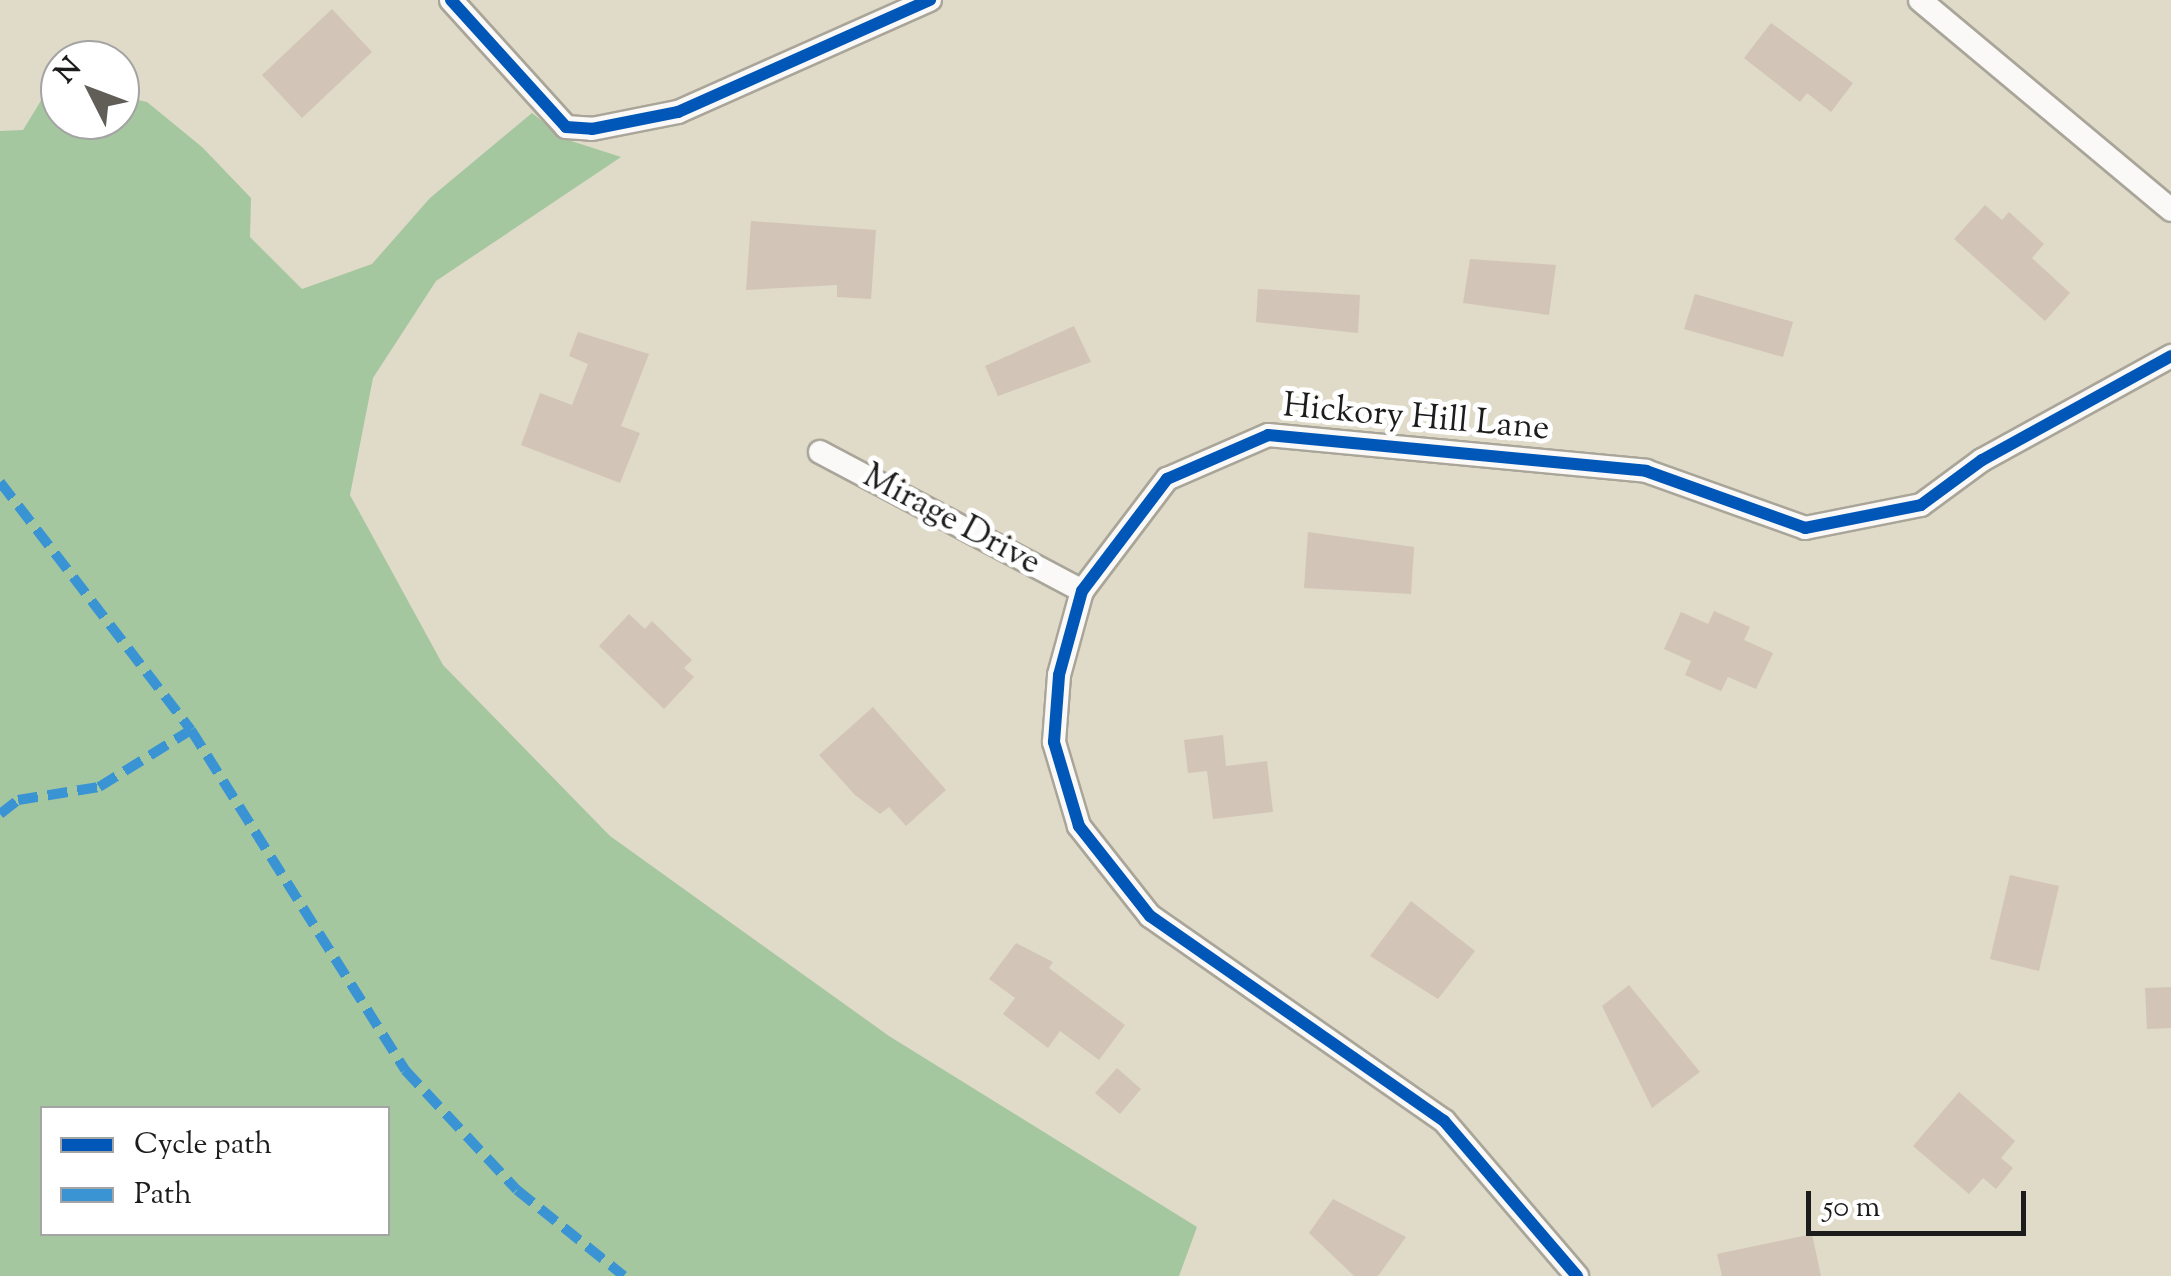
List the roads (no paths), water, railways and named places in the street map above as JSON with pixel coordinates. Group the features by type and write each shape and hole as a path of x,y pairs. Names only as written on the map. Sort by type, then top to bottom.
{"street":[{"path":"451,0 566,127 592,129 678,112 930,0"},
{"path":"1920,0 2171,210"},
{"name":"Hickory Hill Lane","path":"1577,1276 1444,1120 1150,916 1079,826 1054,742 1059,676 1082,591 1167,479 1268,434 1646,471 1805,528 1920,505 1982,460 2171,356"},
{"name":"Mirage Drive","path":"820,452 1082,591"}]}
